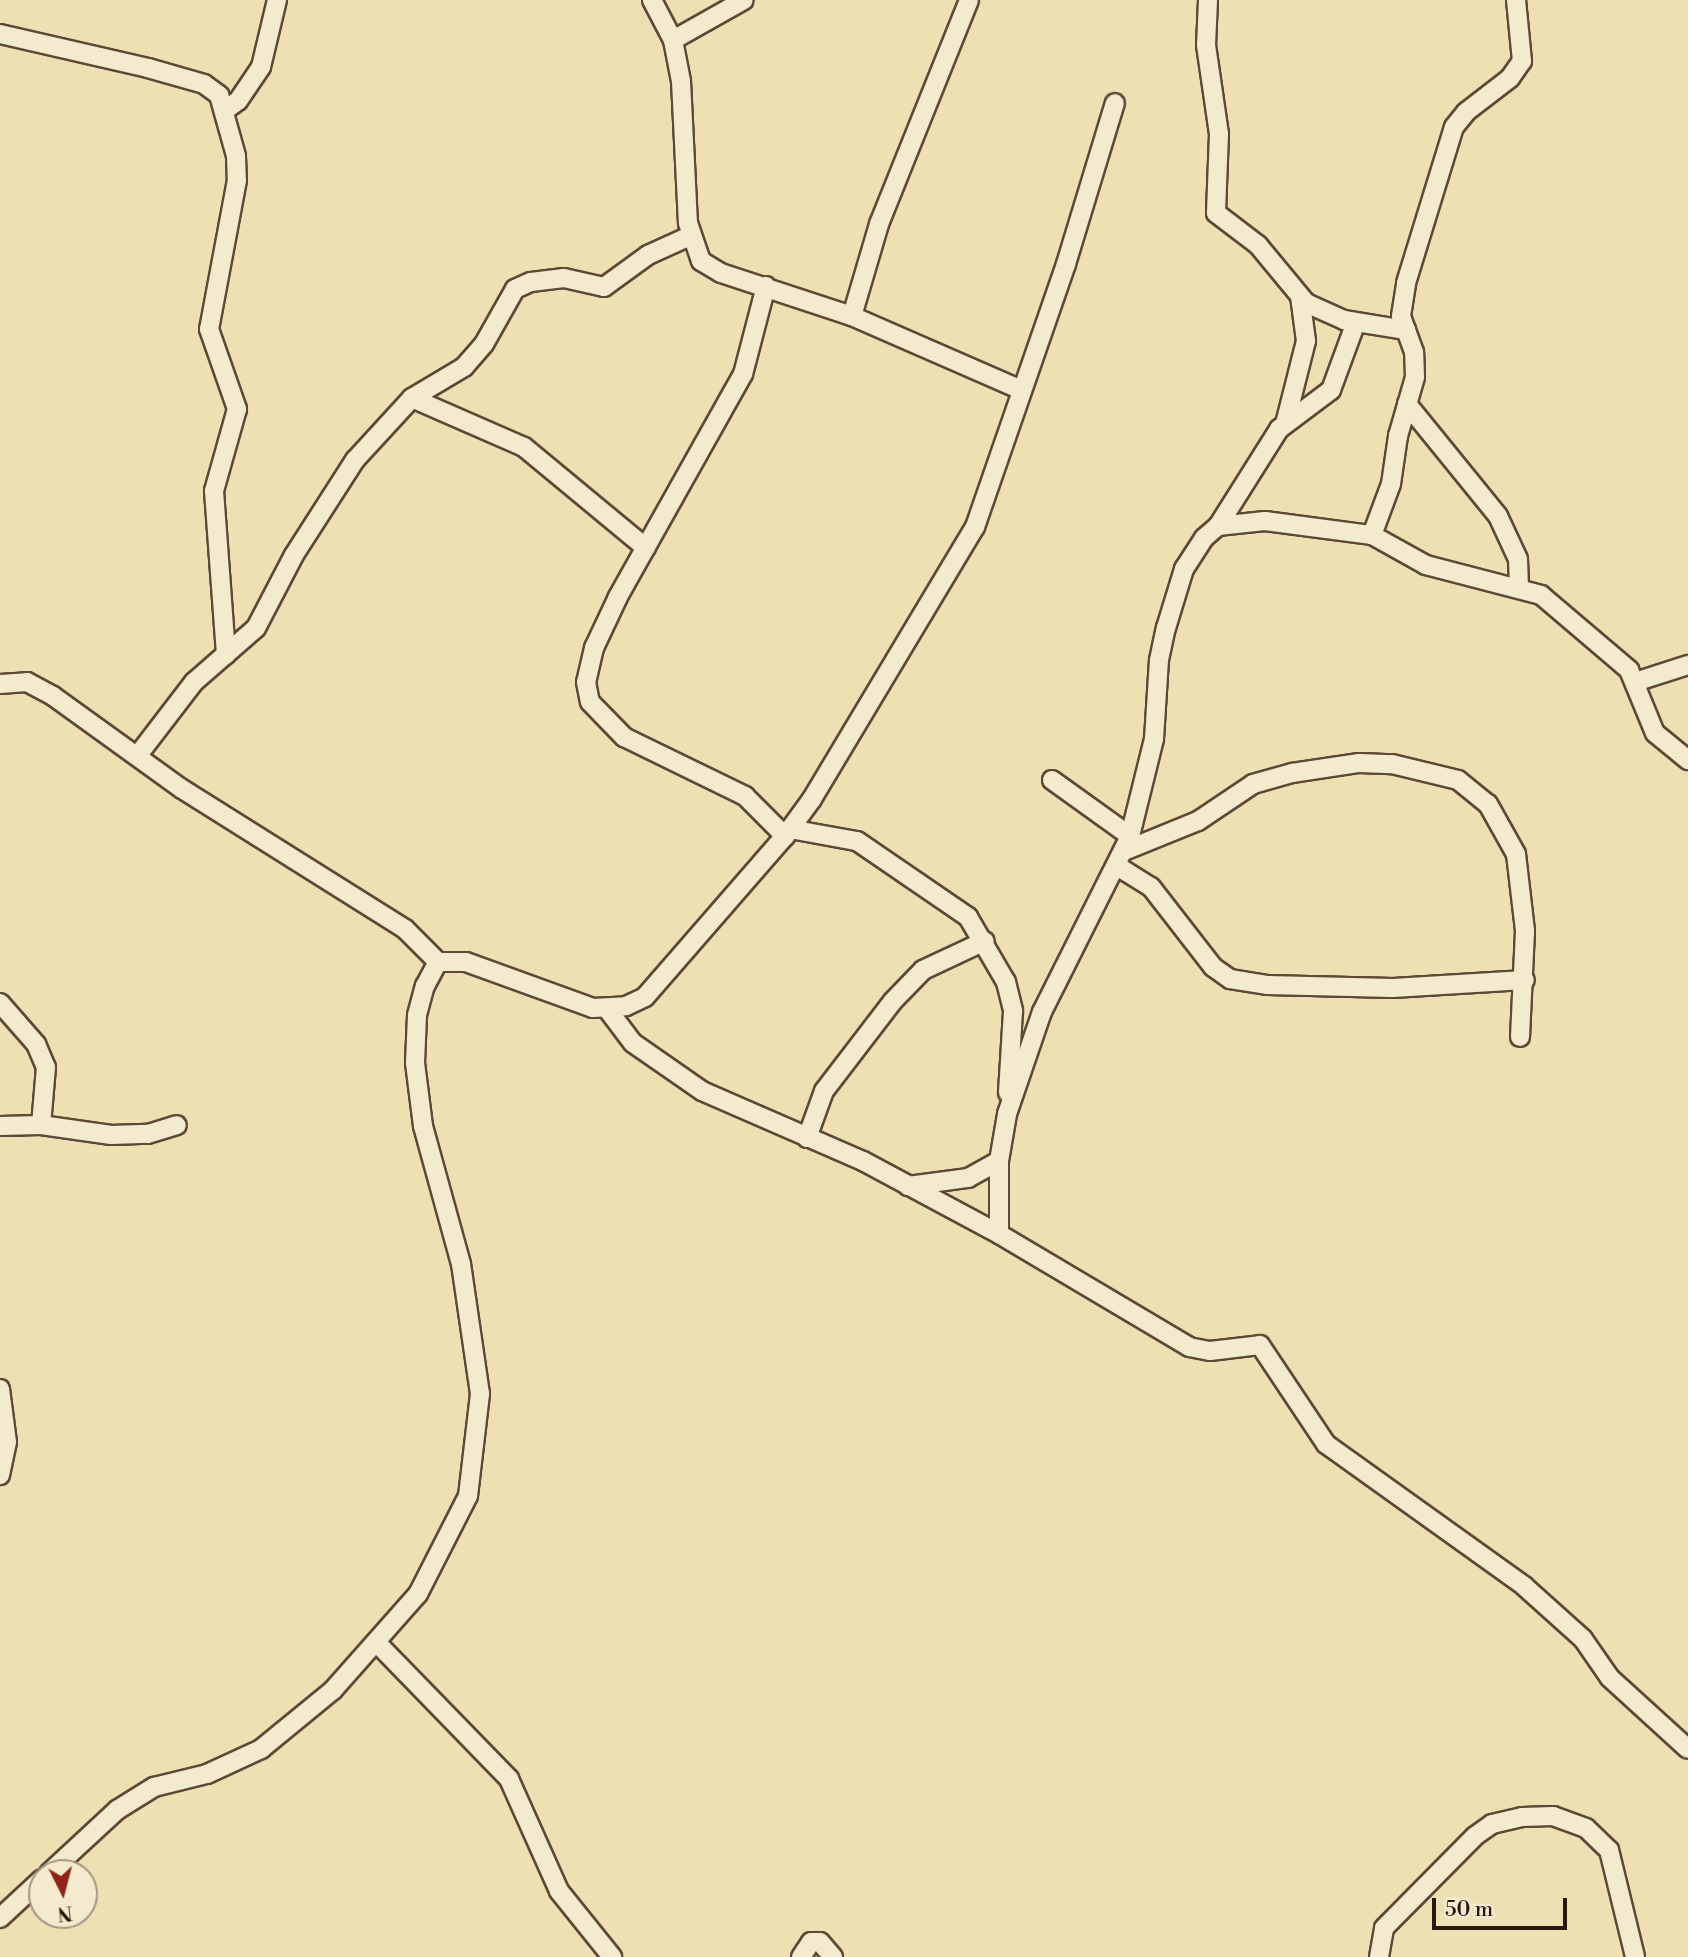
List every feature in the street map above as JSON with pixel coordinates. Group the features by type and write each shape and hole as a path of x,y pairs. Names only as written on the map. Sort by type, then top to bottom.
{"street":[{"path":"224,111 238,101 261,67 277,0"},
{"path":"652,0 673,40 684,118 690,236 701,261 721,273 852,316 1021,390"},
{"path":"673,40 744,0"},
{"path":"852,316 879,224 969,0"},
{"path":"1208,0 1206,45 1220,151 1213,205 1222,220 1258,245 1300,296 1322,312 1356,322 1406,331"},
{"path":"1372,535 1391,484 1415,377 1414,352 1401,316 1406,283 1454,127 1466,112 1510,78 1522,61 1516,0"},
{"path":"0,34 54,43 204,84 219,95 236,156 237,180 209,329 237,408 214,491 226,655"},
{"path":"608,1010 645,998 788,832 975,527 1115,103"},
{"path":"138,755 194,682 256,628 294,555 355,460 412,398 464,367 484,344 520,286 564,278 604,288 648,255 690,236"},
{"path":"766,286 743,374 594,648 586,682 590,702 624,737 745,796 788,832 857,842 939,893 968,917 985,941 1006,982 1013,1011 1007,1114 999,1161 999,1234"},
{"path":"1007,1114 1042,1012 1124,851 1154,740 1159,660 1184,569 1203,538 1218,526 1284,424 1306,341 1300,296"},
{"path":"1284,424 1331,390 1356,322"},
{"path":"412,398 524,447 646,548"},
{"path":"1407,404 1498,516 1518,559 1519,586"},
{"path":"1218,526 1265,521 1372,535 1426,565 1519,586 1541,595 1613,653 1635,682 1655,733 1688,760"},
{"path":"1635,682 1688,665"},
{"path":"3,679 40,688 138,755 182,789 405,929 438,962 466,962 608,1010 633,1043 664,1068 734,1107 908,1186 999,1234 1189,1347 1210,1351 1260,1345 1326,1444 1524,1586 1583,1639 1610,1678 1688,1749"},
{"path":"1124,851 1198,821 1253,784 1292,773 1359,763 1438,774 1458,780 1488,804 1516,854 1523,886 1525,980 1520,1037"},
{"path":"1052,780 1124,851 1213,967 1230,979 1267,985 1393,989 1525,980"},
{"path":"807,1138 824,1091 893,1001 923,970 985,941"},
{"path":"64,1859 117,1810 153,1787 207,1774 261,1749 333,1690 418,1594 468,1496 480,1394 461,1264 423,1126 415,1063 417,1014 438,962"},
{"path":"0,1003 36,1044 46,1067 41,1125"},
{"path":"0,1126 41,1125 111,1135 148,1133 177,1125"},
{"path":"908,1186 968,1178 999,1161"},
{"path":"0,1389 7,1442 0,1475"},
{"path":"376,1642 509,1779 559,1891 612,1957"},
{"path":"1379,1957 1384,1928 1475,1836 1492,1824 1522,1817 1553,1816 1586,1828 1609,1850 1635,1957"},
{"path":"0,1918 28,1892"},
{"path":"801,1957 811,1942 820,1942 833,1957"}]}
